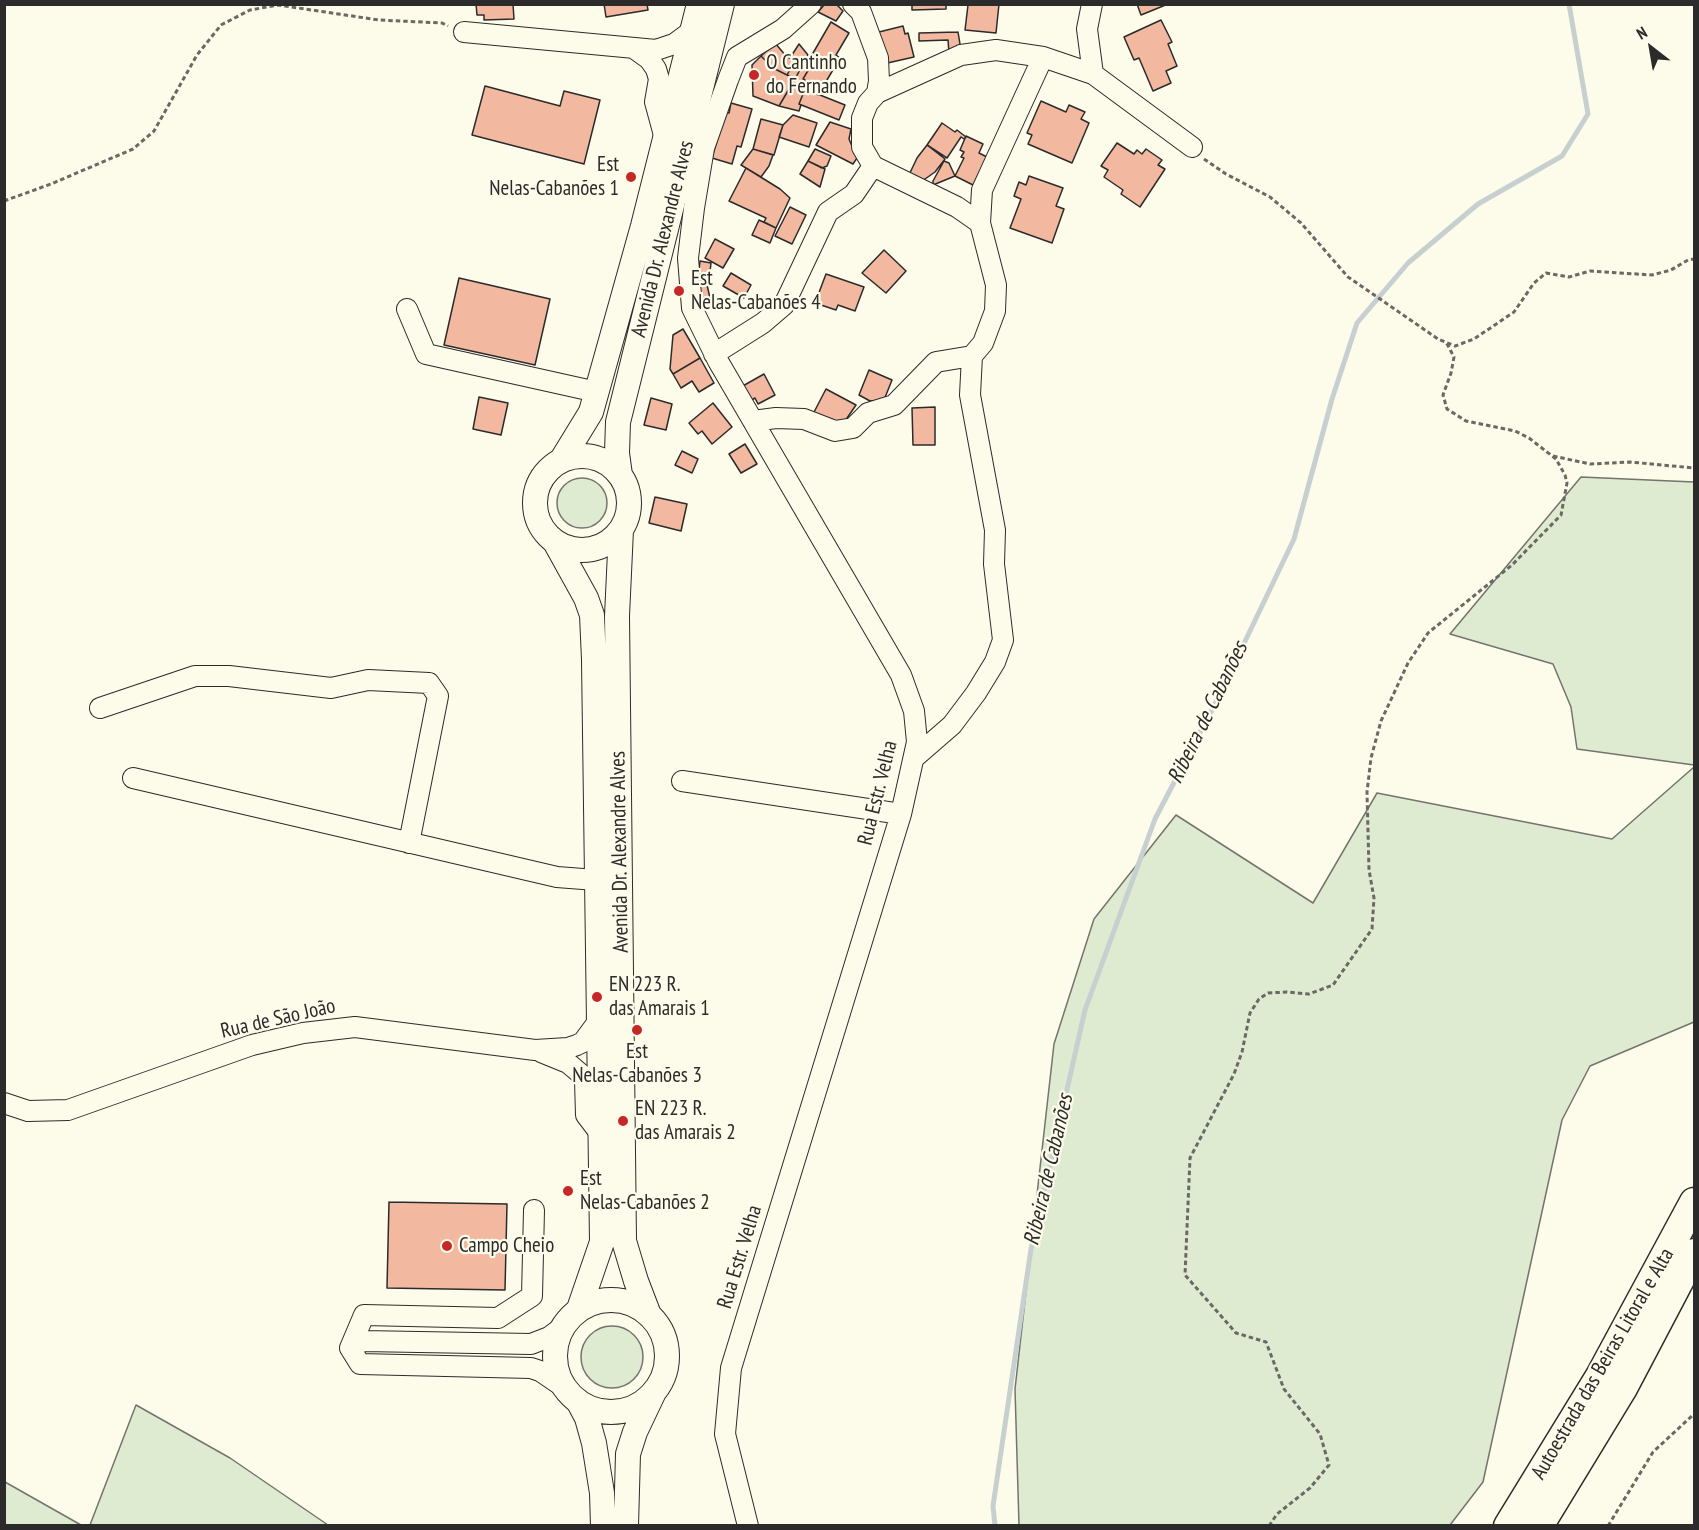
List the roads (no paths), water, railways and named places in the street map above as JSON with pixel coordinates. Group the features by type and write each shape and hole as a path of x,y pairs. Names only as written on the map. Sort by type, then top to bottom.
{"highway":[{"name":"Autoestrada das Beiras Litoral e Alta","path":"1508,1526 1600,1376 1695,1202"},
{"name":"Autoestrada das Beiras Litoral e Alta","path":"1539,1526 1623,1388 1695,1253"}],"main road":[{"name":"Avenida Dr. Alexandre Alves","path":"561,462 591,412 644,226 699,4"},
{"name":"Avenida Dr. Alexandre Alves","path":"620,475 617,453 618,422 720,14"},
{"path":"586,456 605,462 620,475 627,488 630,502 628,517 621,530 611,541 598,548 583,550 568,548 555,542 544,530 537,516 535,500 539,484 549,470 573,457 586,456"},
{"name":"Avenida Dr. Alexandre Alves","path":"621,530 617,616 624,1241 649,1315"},
{"name":"Avenida Dr. Alexandre Alves","path":"555,542 577,579 592,615 594,660 597,1023 602,1242 572,1318"},
{"path":"603,1526 602,1493 594,1443 586,1418 558,1374 555,1357 557,1341 572,1318 596,1302 615,1300 633,1304 649,1315 659,1328 665,1343 667,1360 663,1376 635,1432 628,1454 626,1526"},
{"path":"572,1395 593,1409 609,1412 626,1409 642,1402 654,1391"}],"street":[{"path":"705,74 722,60 737,57 783,29 811,4"},
{"path":"853,4 861,12 878,58 877,93"},
{"path":"1092,4 1087,29 1093,74"},
{"path":"720,14 727,46 737,57"},
{"path":"464,32 656,50 674,44 693,30"},
{"path":"636,49 649,59 656,69 659,80 655,102 665,139"},
{"path":"980,223 957,207 873,166 862,147 862,118 868,103 877,93 961,55 996,50 1043,57 1093,74 1192,147"},
{"name":"Rua Estr. Velha","path":"737,57 704,148 693,207 688,258 692,308 714,354 901,675 914,711 917,742 901,814 731,1368 725,1434 748,1526"},
{"path":"914,758 952,725 995,662 1003,640 994,564 994,530 970,395 972,356 983,343 995,311 996,285 980,223 982,190 1043,57"},
{"path":"714,354 763,323 783,305 828,212 854,194 873,166"},
{"path":"407,309 426,354 597,392"},
{"path":"753,421 776,417 804,419 835,431 853,428 868,413 894,405 936,362 972,356"},
{"path":"99,708 195,676 229,676 331,688 368,680 429,683 438,696 409,843"},
{"path":"133,778 557,878 596,880"},
{"path":"682,781 901,814"},
{"path":"535,1050 568,1048 577,1045 583,1042 597,1023"},
{"name":"Rua de São João","path":"4,1103 28,1111 69,1110 252,1045 303,1033 355,1026 535,1050"},
{"path":"535,1050 568,1064 582,1075 585,1081 586,1115 599,1132"},
{"path":"350,1348 364,1315 498,1318 532,1296 534,1210"},
{"path":"435,1366 436,1317"},
{"path":"350,1348 363,1341 531,1344 549,1337 572,1318"},
{"path":"350,1348 360,1364 531,1368 540,1371 572,1395"}],"waterway":[{"name":"Ribeira de Cabanões","path":"995,1526 993,1506 1031,1249 1085,1010 1155,819 1216,702 1294,539 1332,399 1357,323 1408,263 1478,204 1562,156 1588,114 1569,4"}],"place":[{"name":"O Cantinho do Fernando","path":"754,75"},
{"name":"Est Nelas-Cabanões 1","path":"631,177"},
{"name":"Est Nelas-Cabanões 4","path":"679,291"},
{"name":"EN 223 R. das Amarais 1","path":"597,997"},
{"name":"Est Nelas-Cabanões 3","path":"637,1030"},
{"name":"EN 223 R. das Amarais 2","path":"623,1121"},
{"name":"Est Nelas-Cabanões 2","path":"568,1191"},
{"name":"Campo Cheio","path":"447,1246"}]}
